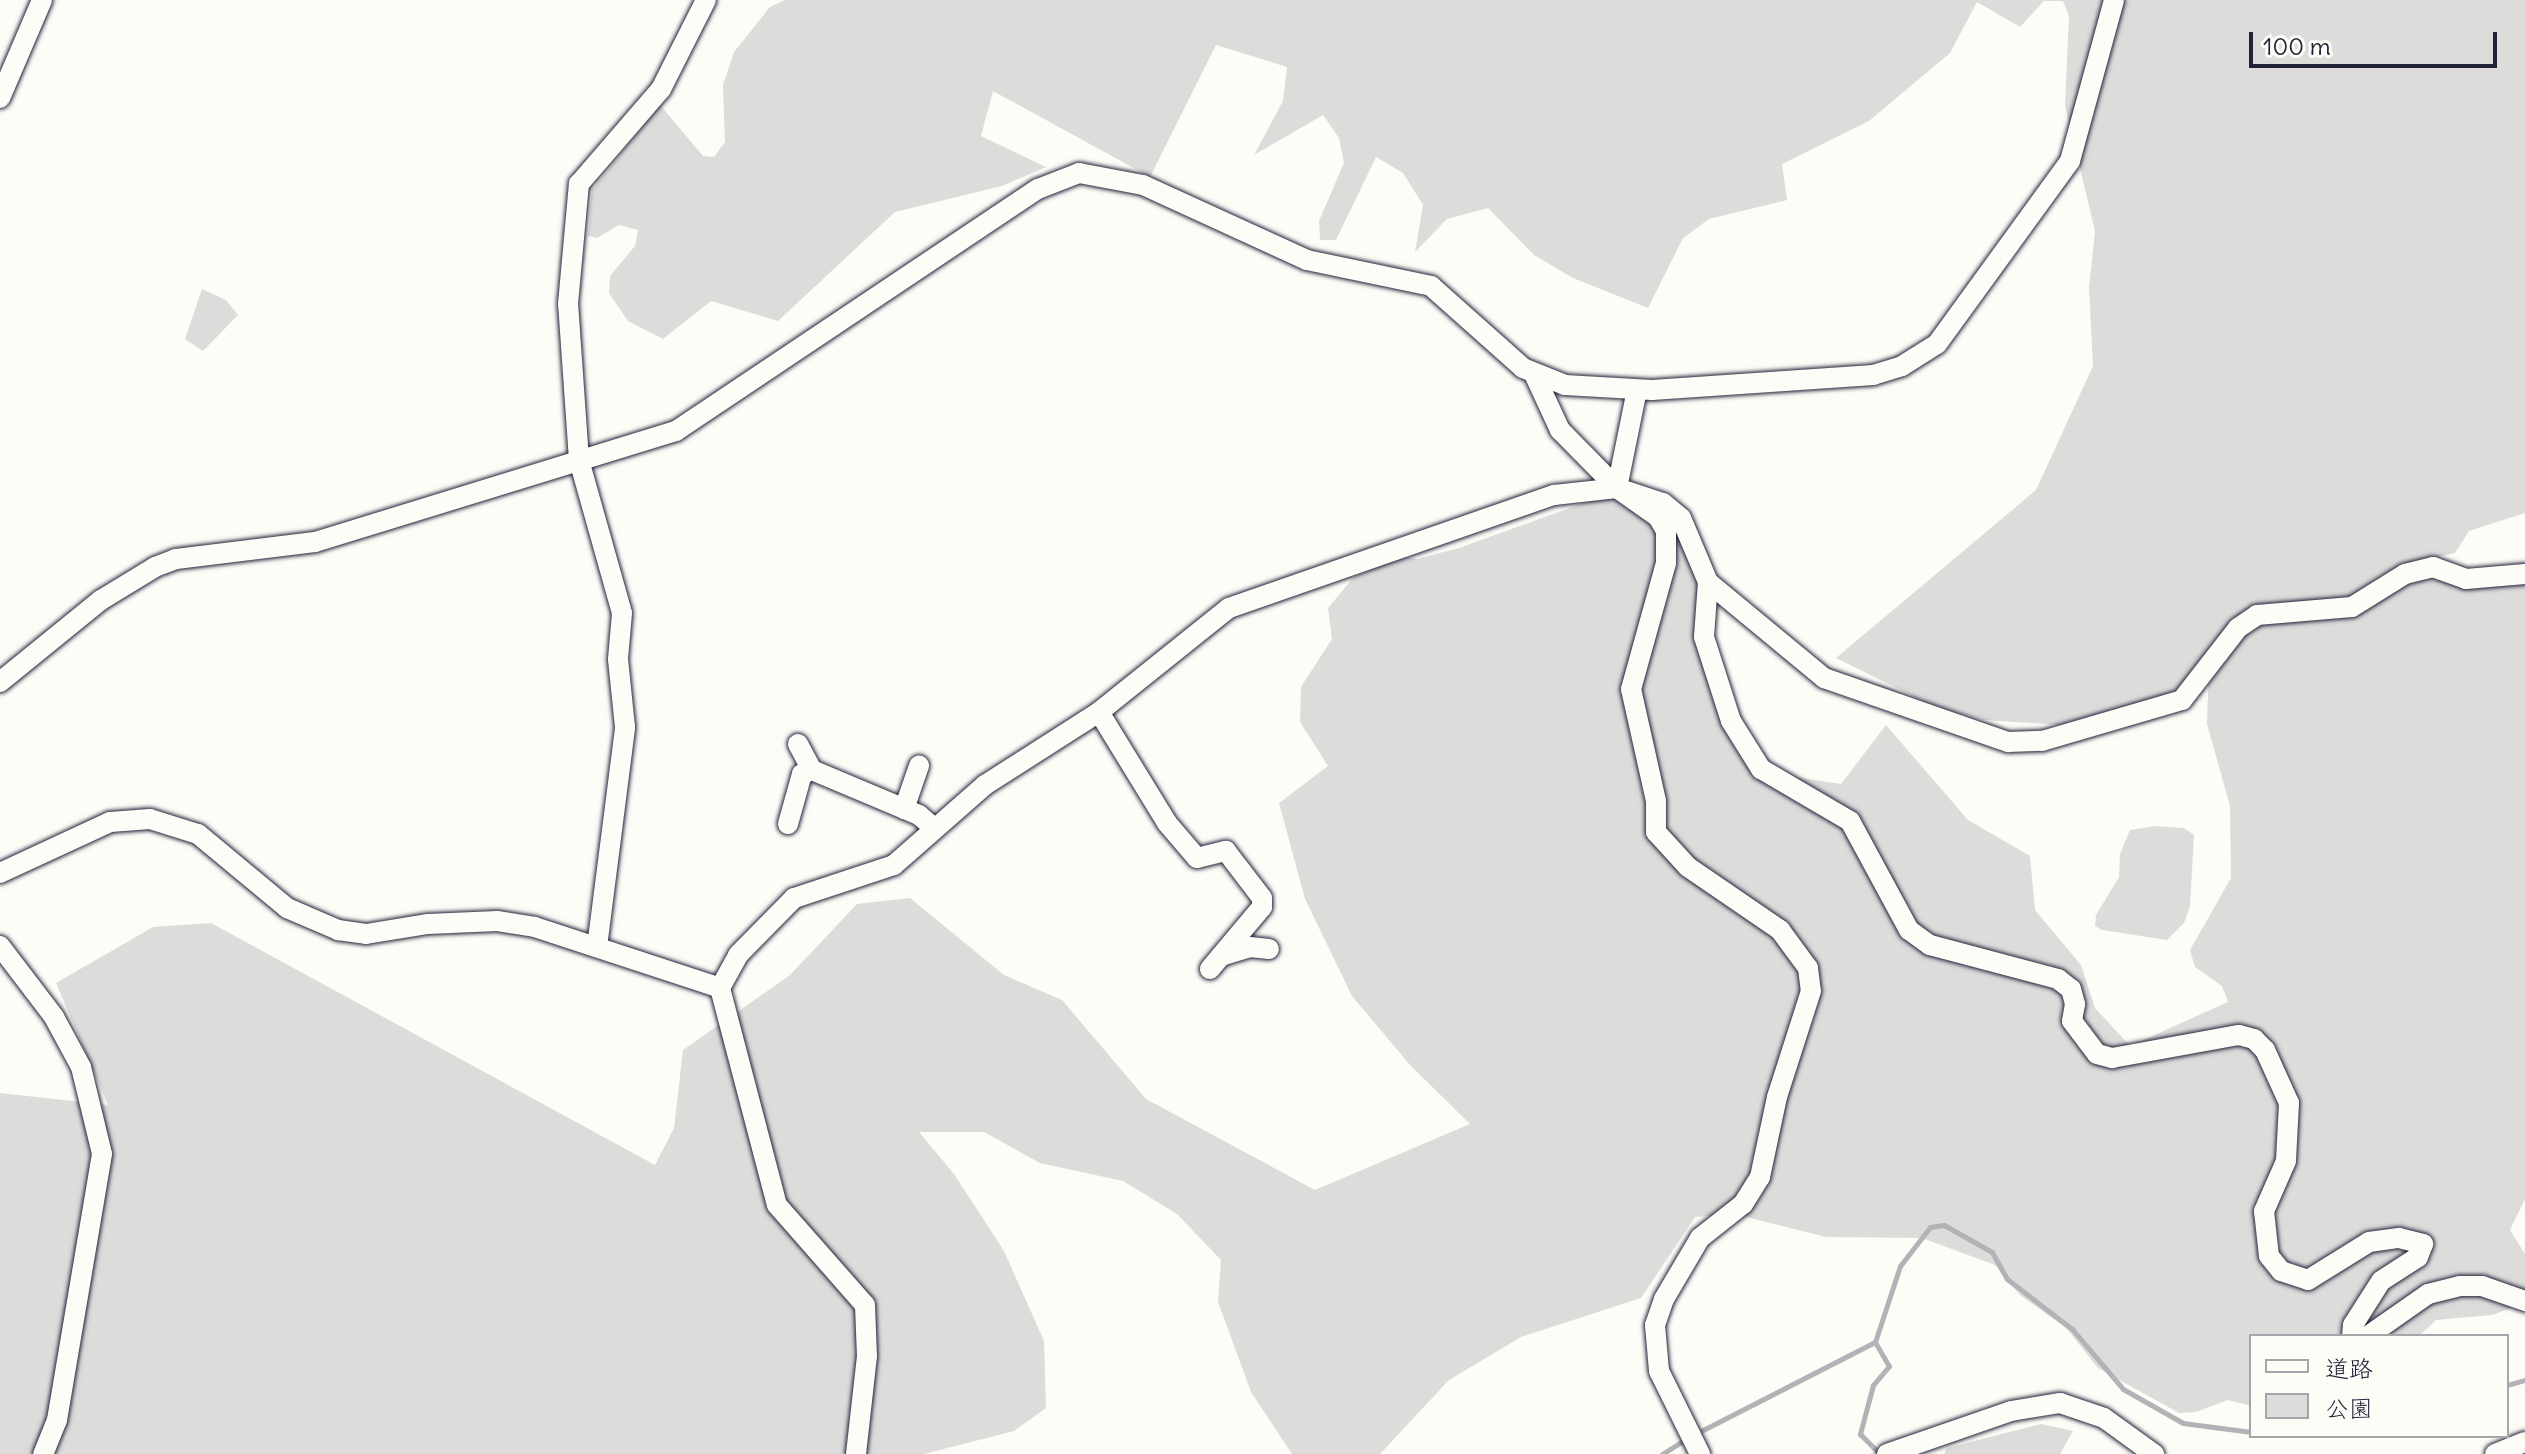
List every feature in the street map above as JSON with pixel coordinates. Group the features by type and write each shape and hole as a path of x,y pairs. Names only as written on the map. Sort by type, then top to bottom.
{"street":[{"path":"0,98 42,0"},
{"path":"597,947 625,727 618,659 623,638 622,613 579,460 568,304 579,184 661,89 706,0"},
{"path":"0,682 91,608 155,567 176,559 315,542 688,425 1038,189 1079,173 1143,185 1307,260 1431,286 1535,376 1565,385 1637,390 1873,375 1925,354 2070,161 2114,0"},
{"path":"1535,376 1560,430 1617,488 1658,517 1666,531 1666,563 1631,689 1656,801 1656,832 1688,867 1780,930 1808,968 1811,991 1777,1097 1760,1177 1743,1204 1700,1238 1664,1299 1655,1325 1659,1371 1700,1454"},
{"path":"1617,488 1637,390"},
{"path":"856,1454 867,1356 865,1305 777,1205 720,988 738,955 794,898 894,865 985,785 1099,712 1229,608 1554,495 1617,488 1663,503 1681,518 1708,582 1704,637 1731,721 1761,769 1850,821 1909,930 1930,945 2058,979 2071,989 2075,1004 2072,1021 2097,1054 2112,1058 2239,1035 2254,1039 2265,1050 2289,1103 2286,1161 2264,1211 2269,1256 2281,1271 2308,1280 2369,1242 2399,1238 2423,1244 2418,1257 2381,1281 2353,1325 2352,1334"},
{"path":"1708,582 1824,678 2008,742 2031,742 2182,700 2238,628 2257,615 2352,607 2405,574 2433,567 2466,579 2525,574"},
{"path":"1099,712 1167,823 1197,858 1226,851 1262,898 1262,907 1215,962 1250,947 1269,949"},
{"path":"798,744 812,770 904,809 934,828"},
{"path":"904,809 919,766"},
{"path":"788,824 802,774 812,770"},
{"path":"0,873 110,822 150,819 198,834 287,908 338,930 366,934 497,921 535,927 720,988"},
{"path":"0,946 54,1017 81,1067 102,1154 57,1420 43,1454"},
{"path":"2371,1334 2428,1294 2460,1286 2482,1286 2525,1301"},
{"path":"1887,1454 1997,1415 2060,1403 2104,1418 2154,1454"},
{"path":"2495,1454 2525,1442"}],"green space":[{"path":"785,0 2525,0 2525,513 2469,531 2455,553 2425,560 2404,579 2447,580 2472,588 2525,582 2525,1199 2510,1230 2525,1254 2525,1303 2492,1315 2436,1320 2421,1334 2249,1334 2249,1405 2228,1400 2196,1412 2179,1413 2098,1368 2066,1328 2020,1295 1995,1265 1922,1238 1826,1237 1734,1214 1695,1217 1641,1298 1521,1337 1449,1380 1380,1454 1292,1454 1251,1392 1218,1302 1221,1260 1177,1214 1123,1181 1040,1163 984,1132 919,1132 954,1174 1004,1251 1044,1341 1046,1408 1014,1431 924,1454 0,1454 0,1093 108,1105 56,983 153,927 211,923 655,1165 674,1128 683,1050 790,975 857,904 910,898 1004,975 1062,1000 1146,1099 1315,1190 1470,1124 1411,1066 1352,996 1305,899 1279,803 1328,766 1300,722 1301,687 1332,639 1328,608 1353,578 1399,556 1417,559 1459,548 1606,495 1674,518 1701,584 1699,633 1755,771 1841,784 1886,725 1968,820 2030,856 2035,910 2081,965 2095,1008 2130,1046 2228,1002 2222,986 2195,967 2190,950 2231,878 2230,806 2207,724 2209,667 2155,719 2109,728 1984,720 1935,707 1836,658 2036,490 2093,366 2089,288 2095,231 2065,106 2069,16 2063,1 2044,1 2020,27 1977,2 1950,53 1869,121 1782,164 1787,200 1709,219 1683,238 1648,308 1573,278 1534,255 1488,208 1447,219 1415,252 1423,205 1403,173 1376,157 1336,240 1320,240 1319,221 1344,163 1339,138 1323,115 1254,155 1283,101 1287,67 1216,45 1150,177 993,91 981,136 1046,167 1002,186 895,212 778,321 711,301 663,339 628,321 609,293 610,276 635,246 638,230 619,225 597,238 588,236 592,190 660,105 703,156 714,157 725,142 723,85 734,52 770,7"},
{"path":"202,289 226,300 238,315 203,351 185,339"},
{"path":"2155,826 2184,828 2194,835 2190,907 2184,923 2167,940 2102,930 2095,926 2096,915 2119,877 2120,854 2130,830"},
{"path":"2041,1424 2073,1431 2060,1454 1944,1454 1947,1448"}],"waterway":[{"path":"1703,1430 1875,1342 1900,1266 1930,1227 1944,1225 1992,1252 2007,1279 2072,1329 2123,1389 2183,1423 2249,1432"},
{"path":"1875,1342 1889,1366 1873,1385 1860,1434 1876,1450"},
{"path":"2509,1384 2525,1380"},
{"path":"1662,1454 1681,1442"}]}
